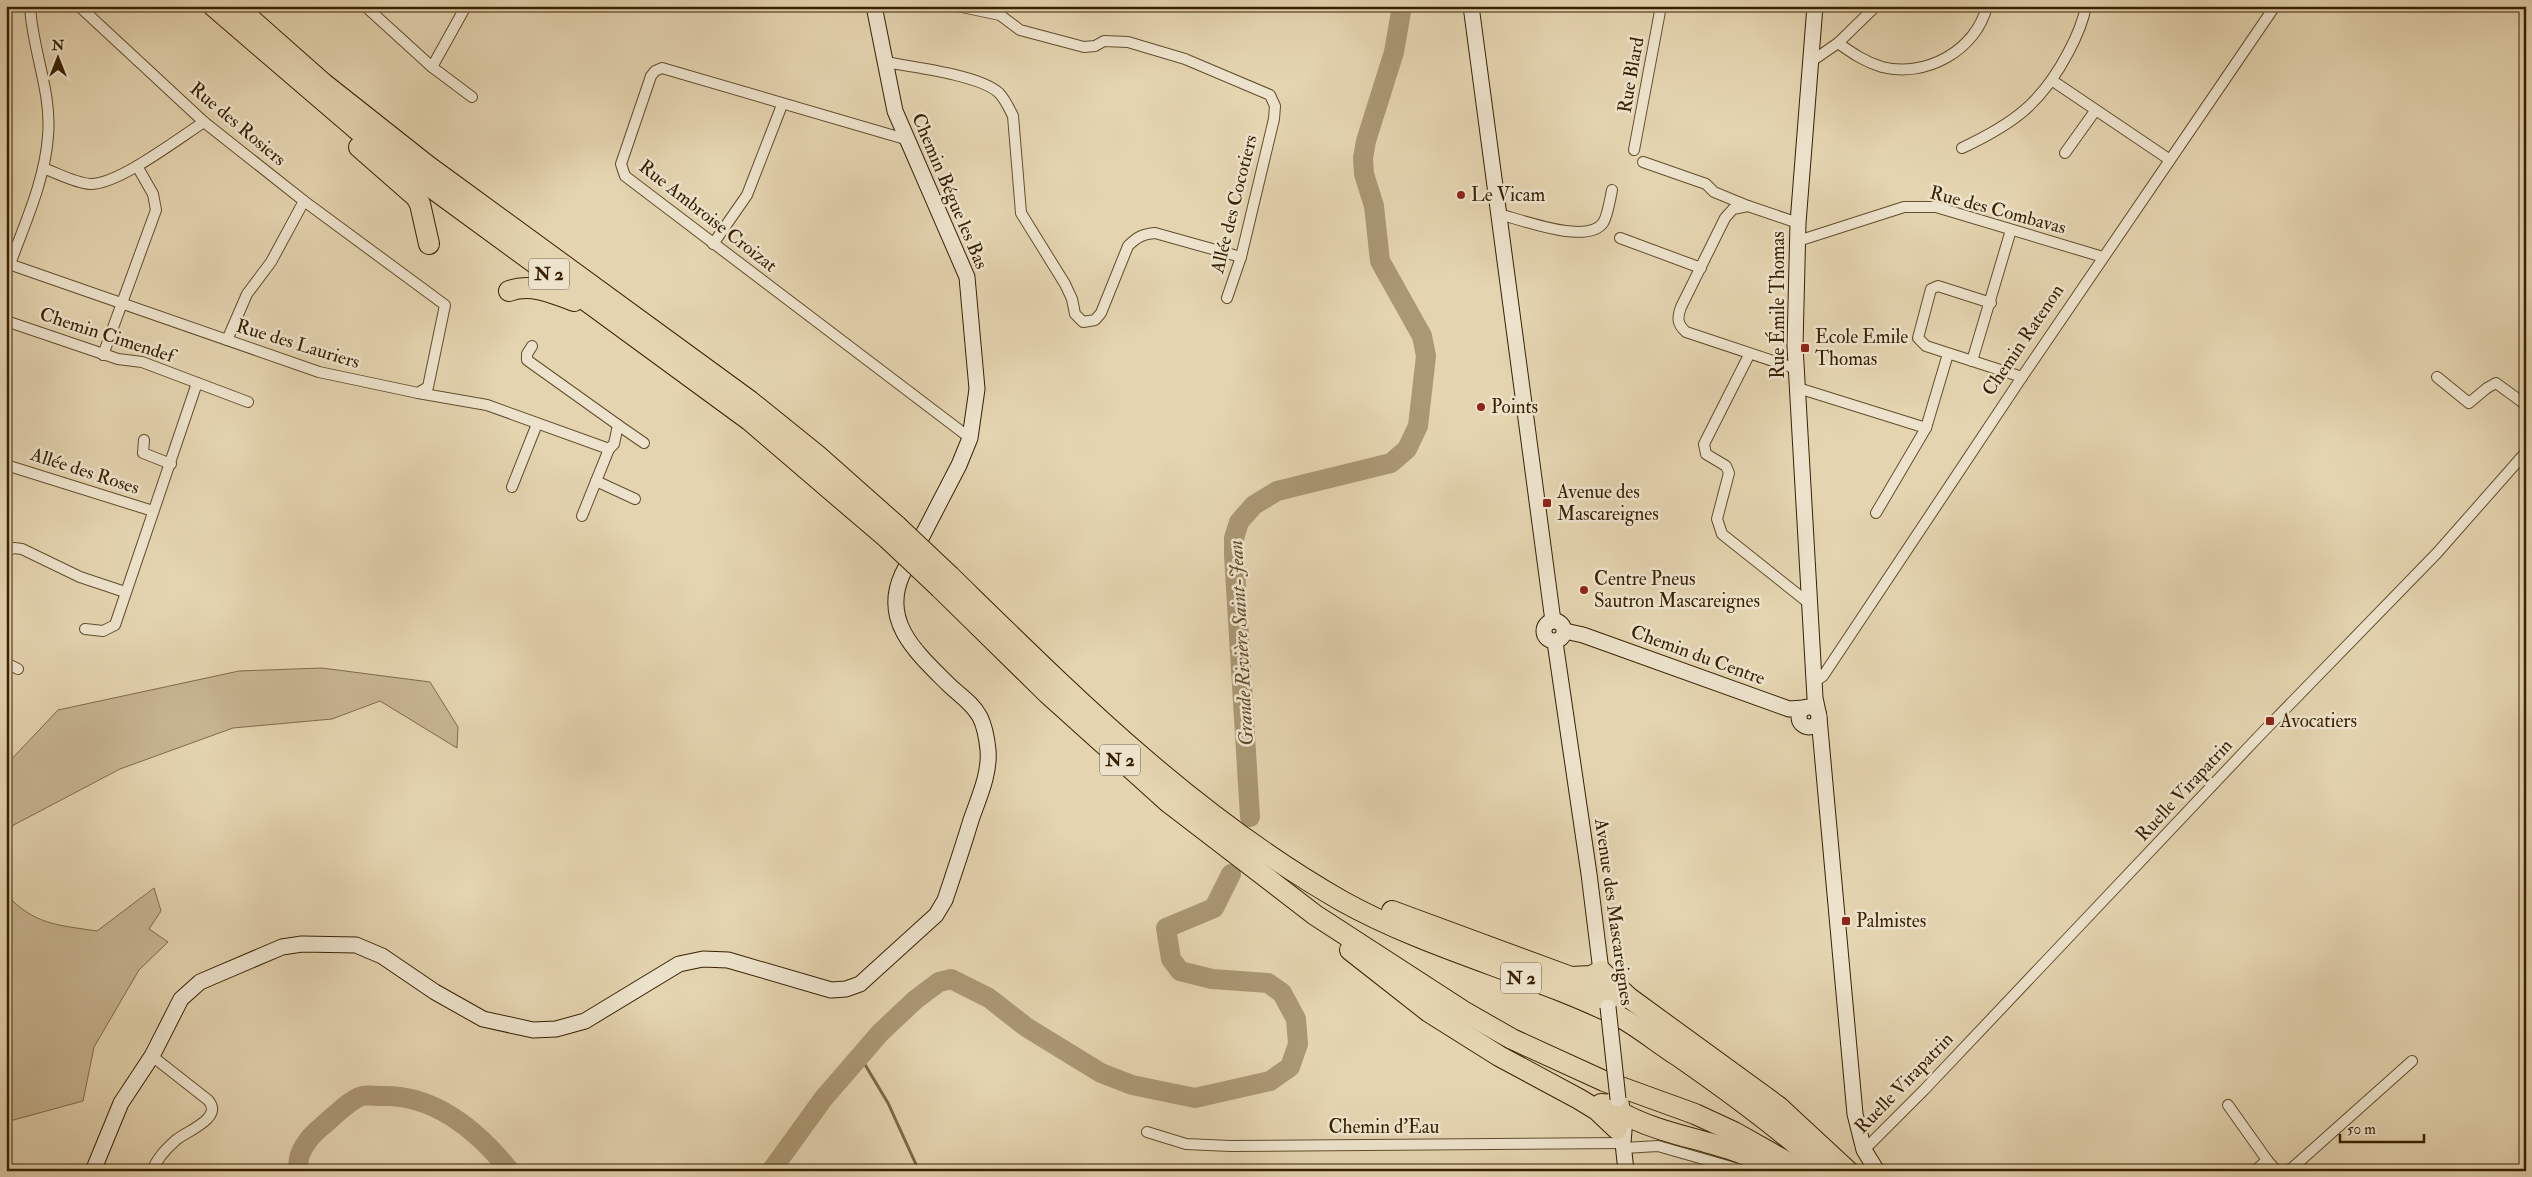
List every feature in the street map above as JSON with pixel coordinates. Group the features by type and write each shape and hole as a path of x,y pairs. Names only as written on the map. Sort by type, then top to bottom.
{"highway":[{"name":"N 2","path":"213,6 282,67 432,188 749,420 892,533"},
{"name":"N 2","path":"236,6 323,83 428,166 750,401 817,455 892,533 945,582 1086,709 1201,807 1281,864 1386,923 1622,1019 1775,1125 1827,1171"},
{"path":"282,67 299,94 416,197 420,204 429,244"},
{"path":"509,291 519,288 552,292 603,314"},
{"name":"N 2","path":"945,582 1047,693 1168,802 1315,915 1463,1011 1512,1039 1604,1081 1695,1114 1734,1132 1803,1171"},
{"path":"1201,807 1348,891 1394,912 1592,986 1607,1004 1628,998"},
{"path":"1315,915 1338,941 1429,1012 1499,1056 1579,1099 1610,1105 1622,1128 1650,1126 1732,1150 1777,1171"},
{"path":"1571,977 1591,976 1601,971 1628,998 1779,1107 1848,1171"}],"street":[{"path":"8,264 43,168 48,134 46,100 30,6"},
{"name":"Rue des Rosiers","path":"79,6 204,122 304,202 446,305 428,386 418,393"},
{"path":"432,67 466,6"},
{"name":"Chemin Bégue les Bas","path":"152,1056 181,999 200,982 282,947 302,944 356,945 382,956 435,992 483,1018 532,1030 556,1029 584,1021 679,964 703,959 728,960 831,990 846,989 860,984 936,916 946,900 987,773 988,750 980,718 970,702 949,685 910,643 898,623 894,605 895,590 959,465 970,438 977,389 967,277 905,139 895,111 874,6"},
{"name":"Allée des Cocotiers","path":"957,6 1000,16 1020,30 1084,47 1116,40 1184,59 1264,91 1274,100 1274,119 1241,257 1227,298"},
{"path":"1471,6 1553,621 1560,622 1560,636"},
{"name":"Rue Blard","path":"1634,150 1661,6"},
{"name":"Rue Émile Thomas","path":"1814,682 1797,369 1798,223 1809,63 1815,6"},
{"path":"1809,63 1838,43 1876,6"},
{"path":"1838,43 1860,59 1882,67 1907,69 1933,65 1957,52 1974,34 1987,6"},
{"path":"1962,148 1997,131 2026,111 2053,81 2078,33 2086,6"},
{"name":"Chemin Ratenon","path":"1814,682 1824,676 2022,377 2275,6"},
{"path":"368,8 432,67 472,97"},
{"path":"885,62 974,80 998,92 1013,116 1021,213 1028,228 1065,284 1072,299 1075,314 1083,322 1095,320 1101,313 1128,246 1136,238 1155,233 1241,257"},
{"name":"Rue Ambroise Croizat","path":"905,139 782,105 668,68 655,71 651,76 621,164 625,176 970,438"},
{"path":"2053,81 2170,160"},
{"path":"713,244 747,195 782,105"},
{"path":"2065,153 2095,111"},
{"path":"43,168 90,184 108,180 137,166 204,122"},
{"path":"1643,162 1706,184 1714,192 1798,223"},
{"path":"103,354 156,210 153,194 137,166"},
{"path":"1499,214 1569,232 1588,233 1597,229 1604,222 1612,190"},
{"path":"227,340 246,294 271,262 304,202"},
{"name":"Rue des Combavas","path":"1798,240 1904,207 1920,205 1954,212 2103,257"},
{"path":"1748,206 1740,206 1728,213 1681,307 1678,320 1680,326 1686,332 1797,369"},
{"path":"1972,361 1991,303 2011,230"},
{"path":"1620,238 1701,268"},
{"name":"Rue des Lauriers","path":"8,264 319,372 418,393 487,405 609,449"},
{"path":"1991,303 1938,286 1931,289 1918,338 1926,346 2022,377"},
{"name":"Chemin Cimendef","path":"6,321 103,354 142,362 248,402"},
{"path":"532,346 527,354 527,360 644,443"},
{"name":"Rue Émile Thomas","path":"1749,354 1704,444 1706,454 1726,466 1729,473 1717,524 1722,534 1810,604"},
{"path":"1876,513 1926,428 1948,354"},
{"path":"2437,377 2469,403 2496,383 2526,405"},
{"path":"84,629 103,631 112,627 171,464 197,383"},
{"path":"1798,388 1926,428"},
{"path":"512,487 537,424"},
{"path":"582,516 609,449 614,444 618,425"},
{"path":"144,440 143,453 171,464"},
{"name":"Ruelle Virapatrin","path":"1864,1150 1924,1090 2274,721 2437,553 2523,460"},
{"name":"Allée des Roses","path":"6,465 153,511"},
{"path":"596,482 636,499"},
{"path":"6,551 14,548 22,549 80,577 125,592"},
{"name":"Chemin du Centre","path":"1560,636 1583,635 1789,709 1810,713"},
{"name":"Avenue des Mascareignes","path":"1560,636 1590,874 1601,971 1600,985 1607,1004 1626,1171"},
{"path":"6,663 18,669"},
{"path":"1814,682 1810,713 1820,743 1855,1114 1864,1150 1877,1171"},
{"path":"93,1171 120,1103 152,1056 208,1100 212,1105 213,1111 208,1118 177,1139 160,1156 152,1171"},
{"path":"2286,1171 2291,1169 2412,1061"},
{"path":"2228,1105 2277,1171"},
{"name":"Chemin d'Eau","path":"1147,1132 1186,1144 1230,1146 1622,1128 1658,1146 1745,1171"},
{"path":"2255,1171 2267,1160"}],"shaded area":[{"path":"322,668 430,682 458,727 457,748 380,701 332,719 233,728 120,769 6,829 6,765 58,710 239,671"},
{"path":"154,888 161,911 149,929 168,942 139,970 94,1047 83,1101 6,1122 6,894 16,904 37,918 58,925 97,931"}],"waterway":[{"name":"Grande Rivière Saint-Jean","path":"1250,817 1234,555 1234,538 1239,522 1254,505 1277,491 1391,463 1407,449 1418,426 1426,356 1422,336 1380,261 1374,206 1364,174 1363,158 1366,141 1394,52 1402,6"},
{"name":"Grande Rivière Saint-Jean","path":"771,1171 823,1099 880,1033 915,1000 939,982 951,979 989,998 1026,1027 1101,1073 1132,1085 1195,1098 1270,1081 1290,1067 1298,1044 1296,1019 1282,993 1268,983 1212,979 1180,971 1171,959 1166,928 1214,908 1231,874"},
{"path":"861,1058 888,1103 919,1171"},
{"name":"Grande Rivière Saint-Jean","path":"299,1171 298,1165 301,1153 315,1132 340,1110 362,1096 401,1097 437,1108 469,1129 484,1142 510,1171"}],"place":[{"name":"Le Vicam","path":"1461,195"},
{"name":"Ecole Emile Thomas","path":"1805,348"},
{"name":"Points","path":"1481,407"},
{"name":"Avenue des Mascareignes","path":"1547,503"},
{"name":"Centre Pneus Sautron Mascareignes","path":"1584,590"},
{"name":"Avocatiers","path":"2270,721"},
{"name":"Palmistes","path":"1846,921"}]}
